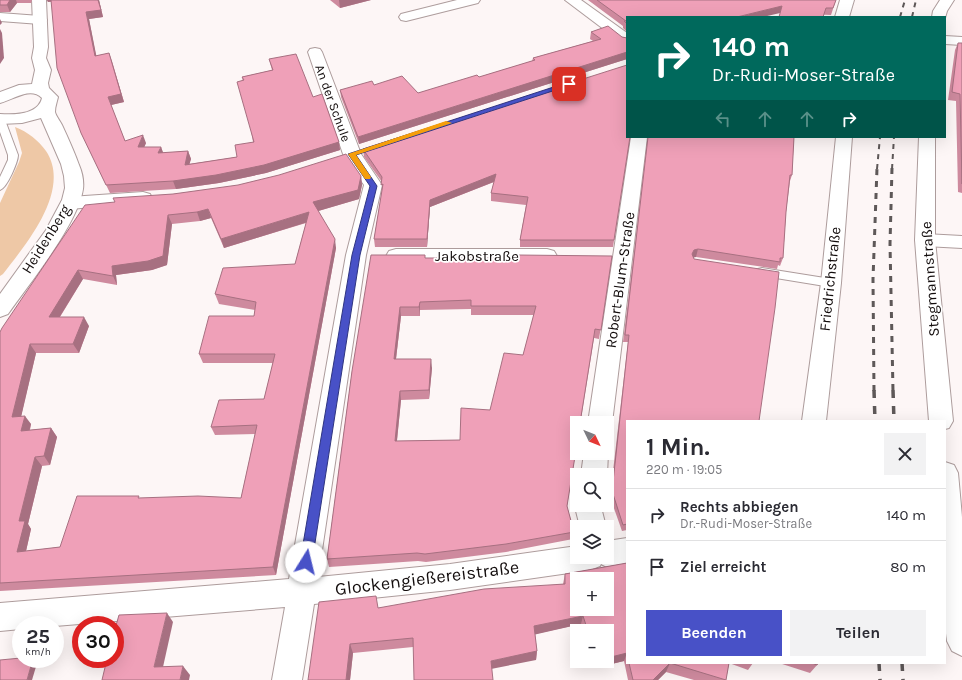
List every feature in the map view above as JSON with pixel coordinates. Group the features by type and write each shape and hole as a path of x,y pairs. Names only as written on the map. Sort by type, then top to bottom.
{"street":[{"path":"3,96 27,89 42,90 40,83 43,70 39,58 39,0"},
{"path":"406,17 448,3 473,0"},
{"path":"572,0 626,39"},
{"path":"842,16 847,0"},
{"path":"939,16 940,11 947,0"},
{"path":"0,17 40,20"},
{"path":"946,40 962,41"},
{"name":"An der Schule","path":"287,680 301,592 369,255 373,186 352,154 315,52"},
{"path":"3,96 39,58"},
{"name":"Heidenberg","path":"3,302 47,242 70,203 74,188 73,174 67,155 60,141 54,123 46,114 50,97 42,90"},
{"path":"4,120 35,115 48,106"},
{"path":"4,120 24,123 60,141"},
{"name":"Robert-Blum-Straße","path":"601,416 615,256 639,138"},
{"name":"Friedrichstraße","path":"814,420 831,283 844,138"},
{"name":"Stegmannstraße","path":"927,138 926,240 941,420"},
{"path":"70,203 161,197"},
{"path":"926,240 962,242"},
{"name":"Jakobstraße","path":"369,255 568,256"},
{"path":"946,483 962,641"},
{"path":"614,553 626,551"},
{"name":"Glockengießereistraße","path":"0,617 301,592 450,577 570,560"}],"lane":[{"path":"0,187 13,160 4,120"},
{"path":"748,270 831,283"}],"shaded area":[{"path":"15,127 24,131 40,143 46,151 53,166 53,182 50,199 34,232 13,262 0,276 0,203 22,153"}],"building":[{"path":"0,0 10,0 7,5 0,5"},
{"path":"51,0 98,0 101,10 86,12 95,56 109,53 121,94 108,97 125,141 143,135 138,147 161,147 158,153 188,151 185,165 237,157 235,145 254,142 237,82 244,80 242,77 273,70 269,59 296,54 313,97 322,94 339,142 264,165 216,175 173,181 106,185 81,133 57,68"},
{"path":"597,0 836,0 833,8 826,8 823,16 779,16 782,6 741,16 626,16 626,21"},
{"path":"608,26 622,37 626,38 626,52 358,137 340,90 372,81 374,85 402,76 418,93 477,75 479,77 535,60 533,58 601,39 591,32"},
{"path":"958,43 962,43 962,184 960,94 952,92"},
{"path":"626,65 626,138 630,138 614,240 520,240 528,197 491,193 496,174 430,200 427,239 374,239 383,184 381,185 382,177 363,149"},
{"path":"648,138 794,138 792,175 790,175 783,258 780,258 780,262 698,249 694,250 692,254 694,259 779,272 759,420 626,420 626,524 623,525 614,497 614,473 629,335 625,335"},
{"path":"346,154 361,176 358,190 313,202 335,239 273,567 0,583 0,332 85,205 115,202 113,198 173,194 238,185 279,175","holes":["208,209 221,239 309,212 295,264 223,268 215,294 256,302 254,316 209,316 199,354 275,354 264,399 219,400 211,427 257,425 241,498 198,496 138,498 139,496 77,496 60,547 17,552 25,521 19,521 35,457 44,456 51,428 21,431 25,416 12,417 30,344 73,344 84,317 49,317 78,270 113,276 112,266 148,261 163,256 168,215 197,212"]},
{"path":"371,255 425,255 425,258 517,258 517,255 612,256 601,330 595,329 581,416 570,416 570,460 574,460 573,468 570,468 570,487 567,506 571,520 570,533 506,544 425,554 417,553 327,559 352,371","holes":["471,300 471,306 536,306 523,355 504,353 490,410 461,408 460,440 395,441 400,391 429,390 431,359 394,359 400,307 419,307 420,302"]},
{"path":"626,563 626,653 614,656 614,624 586,624 583,616 614,616 614,572 576,572"},
{"path":"570,573 570,616 583,616 534,626 537,651 491,661 493,680 414,680 413,638 350,644 346,680 308,680 319,602 376,596 378,608 484,589 565,584 565,574"},
{"path":"167,613 154,667 183,666 180,680 102,680 105,668 124,668 124,616 119,615"},
{"path":"12,659 12,668 30,668 27,680 0,680 0,660"},
{"path":"629,664 669,664 653,680 633,680"},
{"path":"673,664 729,664 726,680"}],"railway":[{"path":"900,16 905,0"},
{"path":"912,16 916,0"},
{"path":"877,169 880,138"},
{"path":"892,169 894,138"},
{"path":"874,391 873,279 877,168"},
{"path":"892,168 890,244 893,391"},
{"path":"874,390 875,420"},
{"path":"893,390 894,420"},
{"path":"879,664 880,680"},
{"path":"902,664 903,680"}],"slow traffic":[{"path":"368,177 352,154 449,123"}],"route":[{"path":"306,562 356,255 373,186 352,154 569,84"}]}
